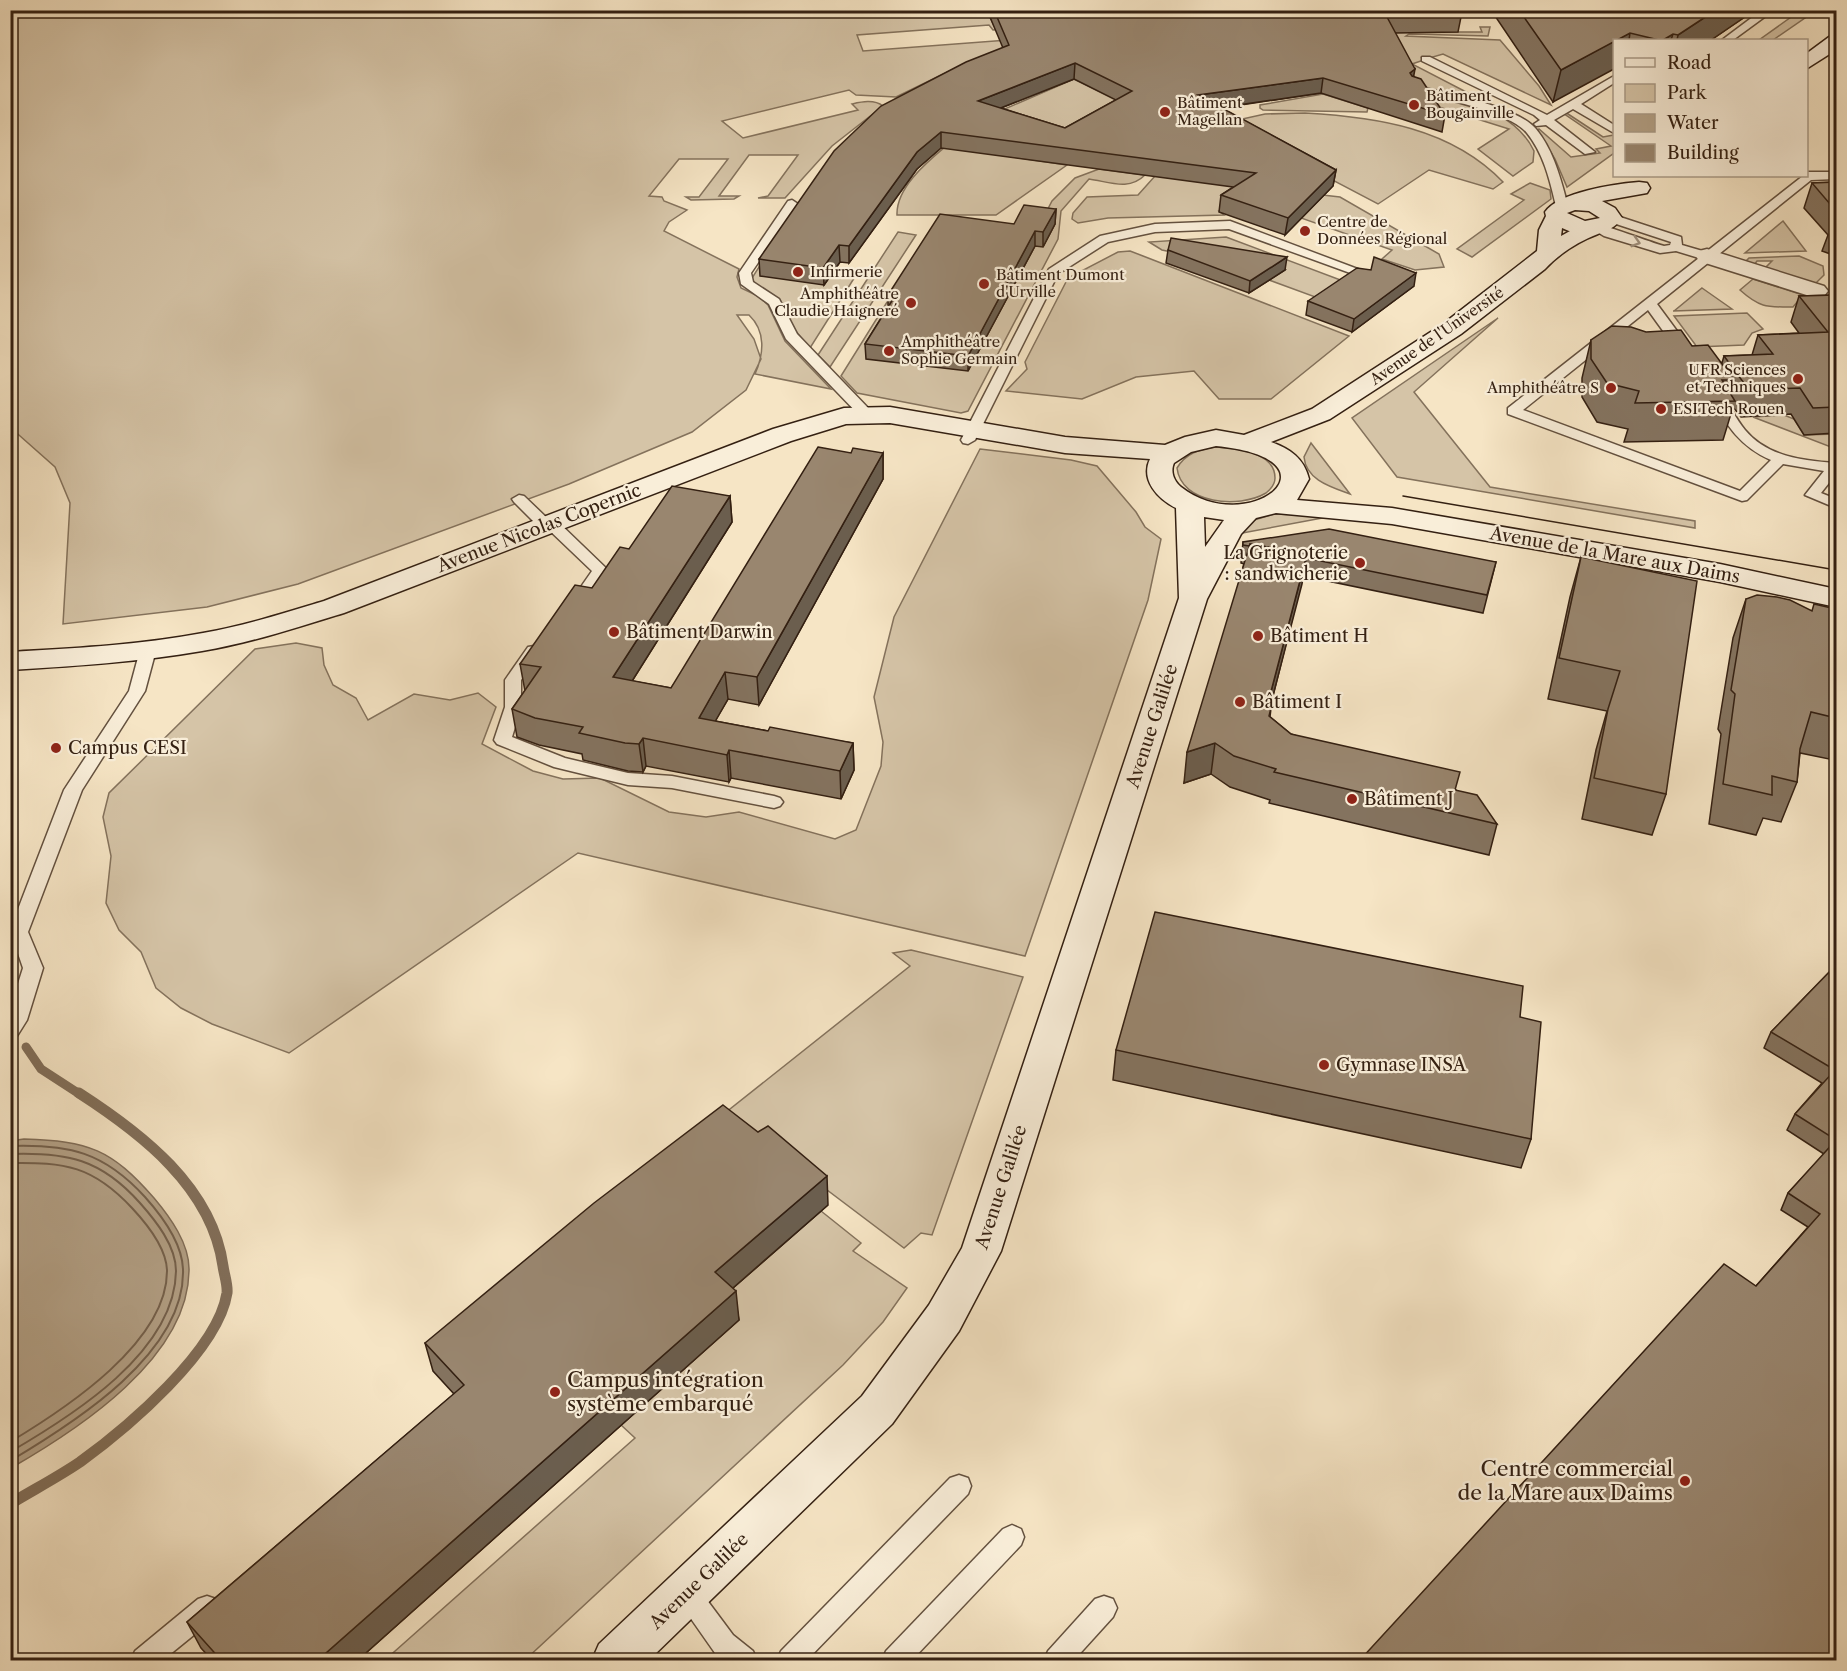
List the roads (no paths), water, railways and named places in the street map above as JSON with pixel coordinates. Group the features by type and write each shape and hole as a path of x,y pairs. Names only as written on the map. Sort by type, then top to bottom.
{"street":[{"path":"1808,62 1836,41"},
{"name":"Avenue de l'Université","path":"1565,208 1608,191 1648,182"},
{"name":"Avenue de l'Université","path":"1248,441 1321,414 1452,329 1537,264 1548,252 1602,221 1622,199 1648,182"},
{"path":"1565,208 1567,223 1602,221"},
{"path":"1548,252 1550,230 1565,208"},
{"path":"1707,256 1816,291"},
{"name":"Avenue Nicolas Copernic","path":"10,661 110,655 204,642 334,607 816,423 844,416 867,414 890,416 971,435 1168,453"},
{"name":"Avenue de l'Université","path":"1261,508 1284,498 1290,448 1321,414"},
{"path":"1162,482 1160,472 1162,462 1168,453 1197,440 1216,438 1248,441"},
{"name":"Avenue de la Mare aux Daims","path":"1248,441 1275,452 1289,470 1392,516"},
{"name":"Avenue Nicolas Copernic","path":"1065,445 1162,482 1168,490 1190,504"},
{"name":"Avenue de la Mare aux Daims","path":"1190,504 1208,510 1261,508 1392,516 1720,573 1836,598"},
{"name":"Avenue Galilée","path":"1190,504 1193,599"},
{"name":"Avenue Galilée","path":"616,1660 877,1410 944,1318 981,1251 1193,599 1235,521 1261,508"}],"lane":[{"path":"1728,39 1769,10"},
{"path":"1426,60 1546,119 1589,152"},
{"path":"1531,130 1613,80"},
{"path":"1596,88 1608,94"},
{"path":"1415,89 1489,107 1531,130 1552,170 1565,208"},
{"path":"1572,103 1613,129"},
{"path":"1808,176 1836,176"},
{"path":"1781,458 1742,497 1513,411 1626,318 1650,303 1807,177"},
{"path":"792,204 745,273 747,284 774,302 791,336 867,414"},
{"path":"1602,221 1608,233 1664,250 1676,247 1707,256"},
{"path":"971,435 1053,272 1104,238 1155,228 1230,225 1357,271"},
{"path":"1650,303 1694,364"},
{"path":"1707,384 1749,442 1781,458 1810,467 1836,467"},
{"path":"1836,467 1812,495 1836,504"},
{"path":"519,499 600,570 582,597 562,611"},
{"path":"544,637 513,680 513,707 503,740 560,763 628,779 672,782 774,802"},
{"path":"10,1031 17,1020 33,968 15,936 73,790 137,691 148,650"},
{"path":"790,1660 959,1486"},
{"path":"895,1660 1012,1537"},
{"path":"144,1660 224,1593"},
{"path":"686,1593 724,1644 744,1660"},
{"path":"1057,1660 1104,1608"}],"water":[{"path":"24,1139 66,1142 82,1146 111,1158 125,1168 154,1198 172,1222 183,1241 189,1271 184,1303 170,1333 150,1361 125,1388 97,1411 11,1468 10,1141"}],"waterway":[{"path":"26,1047 41,1069 81,1095"},
{"path":"10,1504 80,1462 145,1409 189,1363 207,1339 220,1316 227,1293 216,1238 205,1211 189,1187 149,1144 79,1093"}],"tram line":[{"path":"1403,496 1836,570"}],"place":[{"name":"Bâtiment Bougainville","path":"1414,105"},
{"name":"Bâtiment Magellan","path":"1165,112"},
{"name":"Centre de Données Régional","path":"1305,231"},
{"name":"Infirmerie","path":"798,272"},
{"name":"Bâtiment Dumont d'Urville","path":"984,284"},
{"name":"Amphithéâtre Claudie Haigneré","path":"911,303"},
{"name":"Amphithéâtre Sophie Germain","path":"889,351"},
{"name":"UFR Sciences et Techniques","path":"1798,379"},
{"name":"Amphithéâtre S","path":"1611,388"},
{"name":"ESITech Rouen","path":"1661,409"},
{"name":"La Grignoterie : sandwicherie","path":"1360,563"},
{"name":"Bâtiment Darwin","path":"614,632"},
{"name":"Bâtiment H","path":"1258,636"},
{"name":"Bâtiment I","path":"1240,702"},
{"name":"Campus CESI","path":"56,748"},
{"name":"Bâtiment J","path":"1352,799"},
{"name":"Gymnase INSA","path":"1324,1065"},
{"name":"Campus intégration système embarqué","path":"555,1392"},
{"name":"Centre commercial de la Mare aux Daims","path":"1685,1481"}]}
